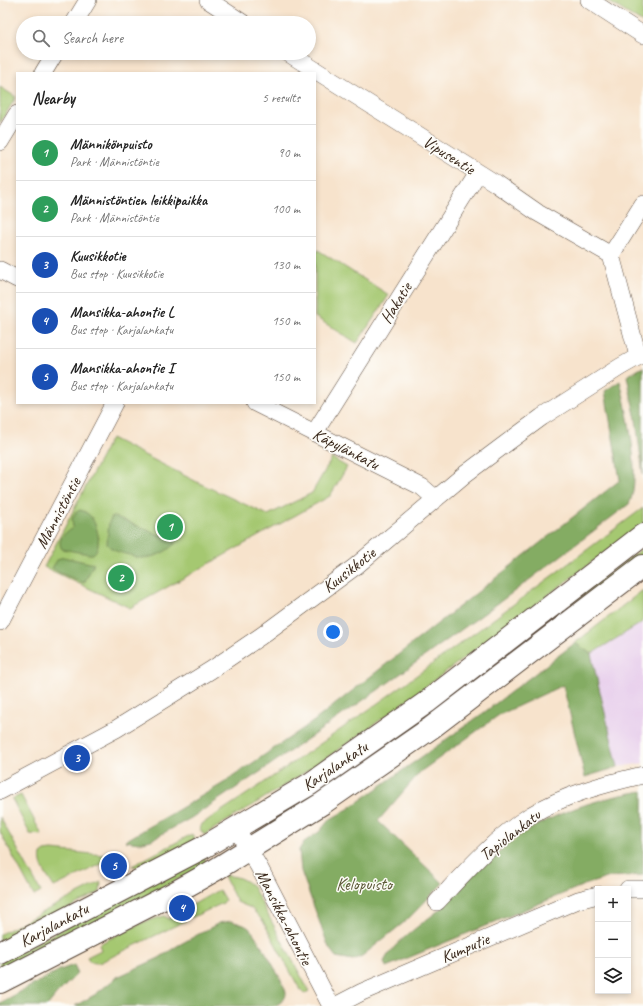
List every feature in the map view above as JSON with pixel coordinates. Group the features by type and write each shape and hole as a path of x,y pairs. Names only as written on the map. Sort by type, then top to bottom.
{"main road":[{"name":"Karjalankatu","path":"0,954 204,846 310,784 427,702 643,535"},
{"name":"Karjalankatu","path":"0,982 174,893 323,803 431,728 643,566"}],"street":[{"path":"78,16 88,0"},
{"path":"208,0 232,16"},
{"path":"589,0 643,35"},
{"path":"44,72 51,60"},
{"name":"Vipusentie","path":"297,60 312,72"},
{"name":"Vipusentie","path":"316,75 495,183 538,213 612,255"},
{"path":"0,142 16,116"},
{"name":"Hakatie","path":"315,432 478,173"},
{"path":"640,355 612,255 643,204"},
{"path":"0,270 16,278"},
{"name":"Kuusikkotie","path":"0,791 116,729 211,670 261,636 356,566 464,475 542,417 640,355"},
{"name":"Männistöntie","path":"0,622 114,404"},
{"name":"Käpylänkatu","path":"257,404 315,432 422,488 436,499"},
{"name":"Tapiolankatu","path":"437,902 469,868 504,835 532,815 560,800 581,792 643,775"},
{"name":"Mansikka-ahontie","path":"236,828 249,849 331,1006"},
{"path":"631,889 643,889"},
{"name":"Kumputie","path":"334,1006 362,992 547,913 578,900 595,896"}],"shaded area":[{"path":"643,622 643,763 618,767 591,654"}],"green space":[{"path":"606,0 643,0 643,23"},
{"path":"0,87 16,97 0,123"},
{"path":"318,250 389,295 357,343 316,318 316,253"},
{"path":"643,367 643,475 636,420 627,376"},
{"path":"620,381 634,461 633,493 629,504 508,596 378,690 260,772 191,818 151,840 139,843 125,841 222,784 314,721 620,480 605,391"},
{"path":"111,438 199,483 268,515 312,493 332,458 347,467 330,496 130,608 44,567"},
{"path":"643,508 643,524 424,688 350,742 287,784 204,835 200,829 202,824 370,709"},
{"path":"80,510 86,512 90,516 97,530 98,546 93,554 62,549 60,546 62,537 73,528 72,519 75,513"},
{"path":"112,517 116,517 159,535 176,534 179,535 179,538 172,547 152,557 139,558 120,553 107,544 109,522"},
{"path":"643,548 643,555 436,713 331,788 269,824 329,785 356,763"},
{"path":"63,557 94,564 84,583 52,568 58,559"},
{"path":"643,590 643,622 591,654 575,643"},
{"name":"Kelopuisto","path":"575,643 591,654 618,767 585,777 563,685 499,715 420,772 378,821 443,883 407,920 362,956 353,960 336,957 329,948 301,871 299,850 304,842 319,832 329,820 348,809 482,714"},
{"path":"643,791 643,875 610,877 584,885 386,967 384,962 388,955 402,940 443,907 480,868 519,836 547,820 573,809 615,796"},
{"path":"21,795 42,835 30,834 12,799"},
{"path":"0,817 41,892 34,896 0,832"},
{"path":"192,834 195,840 144,868 132,866"},
{"path":"52,850 113,856 114,858 54,887 42,867 40,858 41,854 45,851"},
{"path":"203,855 207,864 0,973 0,962"},
{"path":"224,876 240,878 253,887 309,991 304,994 298,986 263,921 251,908 237,902"},
{"path":"101,882 100,892 0,943 0,934"},
{"path":"219,890 225,900 223,903 190,917 189,907"},
{"path":"179,913 186,919 185,921 99,963 91,962 87,957 101,950 99,944 144,922 164,916 169,919"},
{"path":"231,921 249,928 258,939 270,959 286,993 284,999 278,1004 274,1006 75,1006 96,994 117,977 159,958 177,946 219,923"},
{"path":"74,965 77,971 76,975 47,1006 0,1006 0,1003 60,970"}],"place":[{"name":"Männikönpuisto","path":"170,527"},
{"name":"Männistöntien leikkipaikka","path":"121,578"},
{"name":"Kuusikkotie","path":"77,758"},
{"name":"Mansikka-ahontie I","path":"114,866"},
{"name":"Mansikka-ahontie L","path":"182,908"}]}
